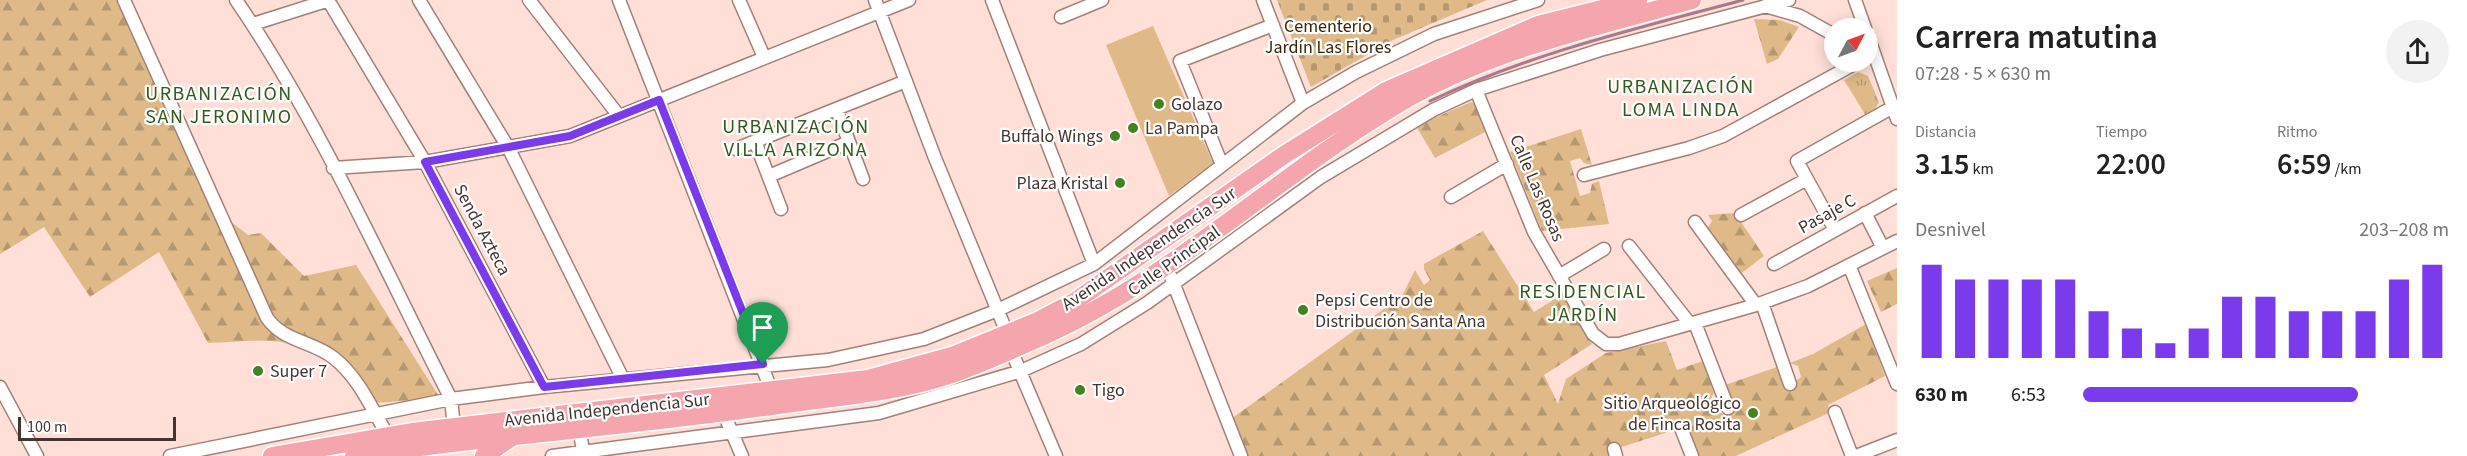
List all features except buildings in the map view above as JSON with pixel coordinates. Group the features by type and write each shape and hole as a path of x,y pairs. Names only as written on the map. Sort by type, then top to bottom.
{"highway":[{"name":"Avenida Independencia Sur","path":"354,456 518,434 724,414 871,392 947,376 1074,302 1284,155 1386,91 1462,56 1538,25 1638,0"},
{"name":"Avenida Independencia Sur","path":"272,456 454,427 772,392 868,379 1009,341 1103,306 1168,265 1309,161 1396,105 1468,70 1539,42 1692,0"},
{"path":"484,456 518,434"}],"street":[{"path":"124,0 267,318 284,336 333,357 362,389 387,436"},
{"path":"236,0 253,24 333,168 452,399 454,427"},
{"path":"253,24 328,0"},
{"name":"Senda Azteca","path":"328,0 425,162 544,387"},
{"path":"419,0 509,149 623,379"},
{"path":"529,0 619,116"},
{"path":"619,0 772,392"},
{"path":"739,0 764,57"},
{"path":"333,168 425,162 509,149 570,136 764,57 877,6 909,0"},
{"path":"992,0 1094,264"},
{"path":"1061,17 1102,0"},
{"path":"1263,0 1303,103"},
{"path":"170,456 452,399 763,364 828,360 924,339 998,310 1094,264 1303,103 1356,72 1434,34 1538,0"},
{"name":"Calle Principal","path":"552,456 737,445 879,413 1021,371 1081,344 1173,285 1321,177 1391,133 1476,90 1600,50 1789,0"},
{"path":"1855,0 1861,18"},
{"path":"877,6 998,310 1052,455"},
{"path":"1764,6 1800,16 1824,29"},
{"path":"1222,165 1180,61 1273,26"},
{"path":"1584,176 1689,148 1723,136 1840,72"},
{"path":"1835,230 1797,160 1895,113 1877,72"},
{"path":"736,149 906,81"},
{"name":"Calle Las Rosas","path":"1476,90 1534,232 1593,334 1606,344 1619,345 1693,324"},
{"path":"837,110 864,179"},
{"path":"755,141 781,209"},
{"path":"769,176 849,142"},
{"path":"1309,161 1321,177"},
{"path":"1451,197 1507,164"},
{"path":"1741,215 1807,179"},
{"name":"Pasaje C","path":"1774,264 1897,196"},
{"path":"1865,213 1883,248"},
{"path":"1695,222 1759,304 1790,384"},
{"path":"1693,324 1808,286 1897,241"},
{"path":"1629,246 1693,324 1728,408"},
{"path":"1559,276 1604,249"},
{"path":"1168,265 1173,285 1238,455"},
{"path":"1849,265 1897,384"},
{"path":"0,387 37,456"},
{"path":"1834,412 1855,456 1897,440"},
{"path":"724,414 737,445"},
{"path":"579,428 584,454"},
{"path":"1681,428 1692,456"},
{"path":"233,442 233,456"}],"green space":[{"path":"0,0 124,0 221,214 248,235 261,233 304,276 356,265 440,398 363,404 361,396 346,378 315,352 283,342 208,343 159,252 90,297 44,227 0,254"},
{"name":"Cementerio Jardín Las Flores","path":"1277,0 1487,0 1393,40 1311,87"},
{"path":"1754,19 1780,20 1799,27 1778,59 1767,64"},
{"name":"Golazo","path":"1153,26 1213,163 1169,196 1106,45"},
{"path":"1858,72 1868,76 1879,102 1875,109 1866,116 1844,80"},
{"path":"1471,102 1475,103 1487,131 1435,158 1416,126"},
{"path":"1581,129 1592,165 1584,163 1580,158 1570,161 1580,196 1590,193 1592,184 1599,181 1609,224 1542,231 1510,152"},
{"path":"1735,213 1764,256 1739,275 1708,228 1712,221 1708,215"},
{"path":"1483,231 1534,312 1563,294 1592,344 1544,375 1558,404 1566,379 1606,353 1666,341 1677,370 1703,361 1714,393 1710,400 1714,411 1723,414 1734,410 1725,385 1777,367 1785,390 1797,386 1797,380 1801,377 1798,366 1790,363 1813,354 1866,324 1885,376 1828,405 1831,412 1736,456 1699,456 1687,426 1609,451 1611,456 1244,456 1231,419 1402,296 1415,270 1424,285 1430,280 1424,264"},
{"path":"1897,268 1897,304 1881,312 1867,281"}],"waterway":[{"path":"1430,101 1507,69 1584,43 1743,0"}],"place":[{"name":"Golazo","path":"1159,104"},
{"name":"La Pampa","path":"1133,128"},
{"name":"Buffalo Wings","path":"1115,136"},
{"name":"Plaza Kristal","path":"1120,183"},
{"name":"Pepsi Centro de Distribución Santa Ana","path":"1303,310"},
{"name":"Super 7","path":"258,371"},
{"name":"Tigo","path":"1080,390"},
{"name":"Sitio Arqueológico de Finca Rosita","path":"1753,413"}],"district":[{"name":"URBANIZACIÓN LOMA LINDA","path":"1681,98"},
{"name":"URBANIZACIÓN SAN JERONIMO","path":"219,106"},
{"name":"URBANIZACIÓN VILLA ARIZONA","path":"796,138"},
{"name":"RESIDENCIAL JARDÍN","path":"1583,304"}],"route":[{"path":"659,100 763,364 544,387 425,162 509,149 570,136 659,100"}]}
